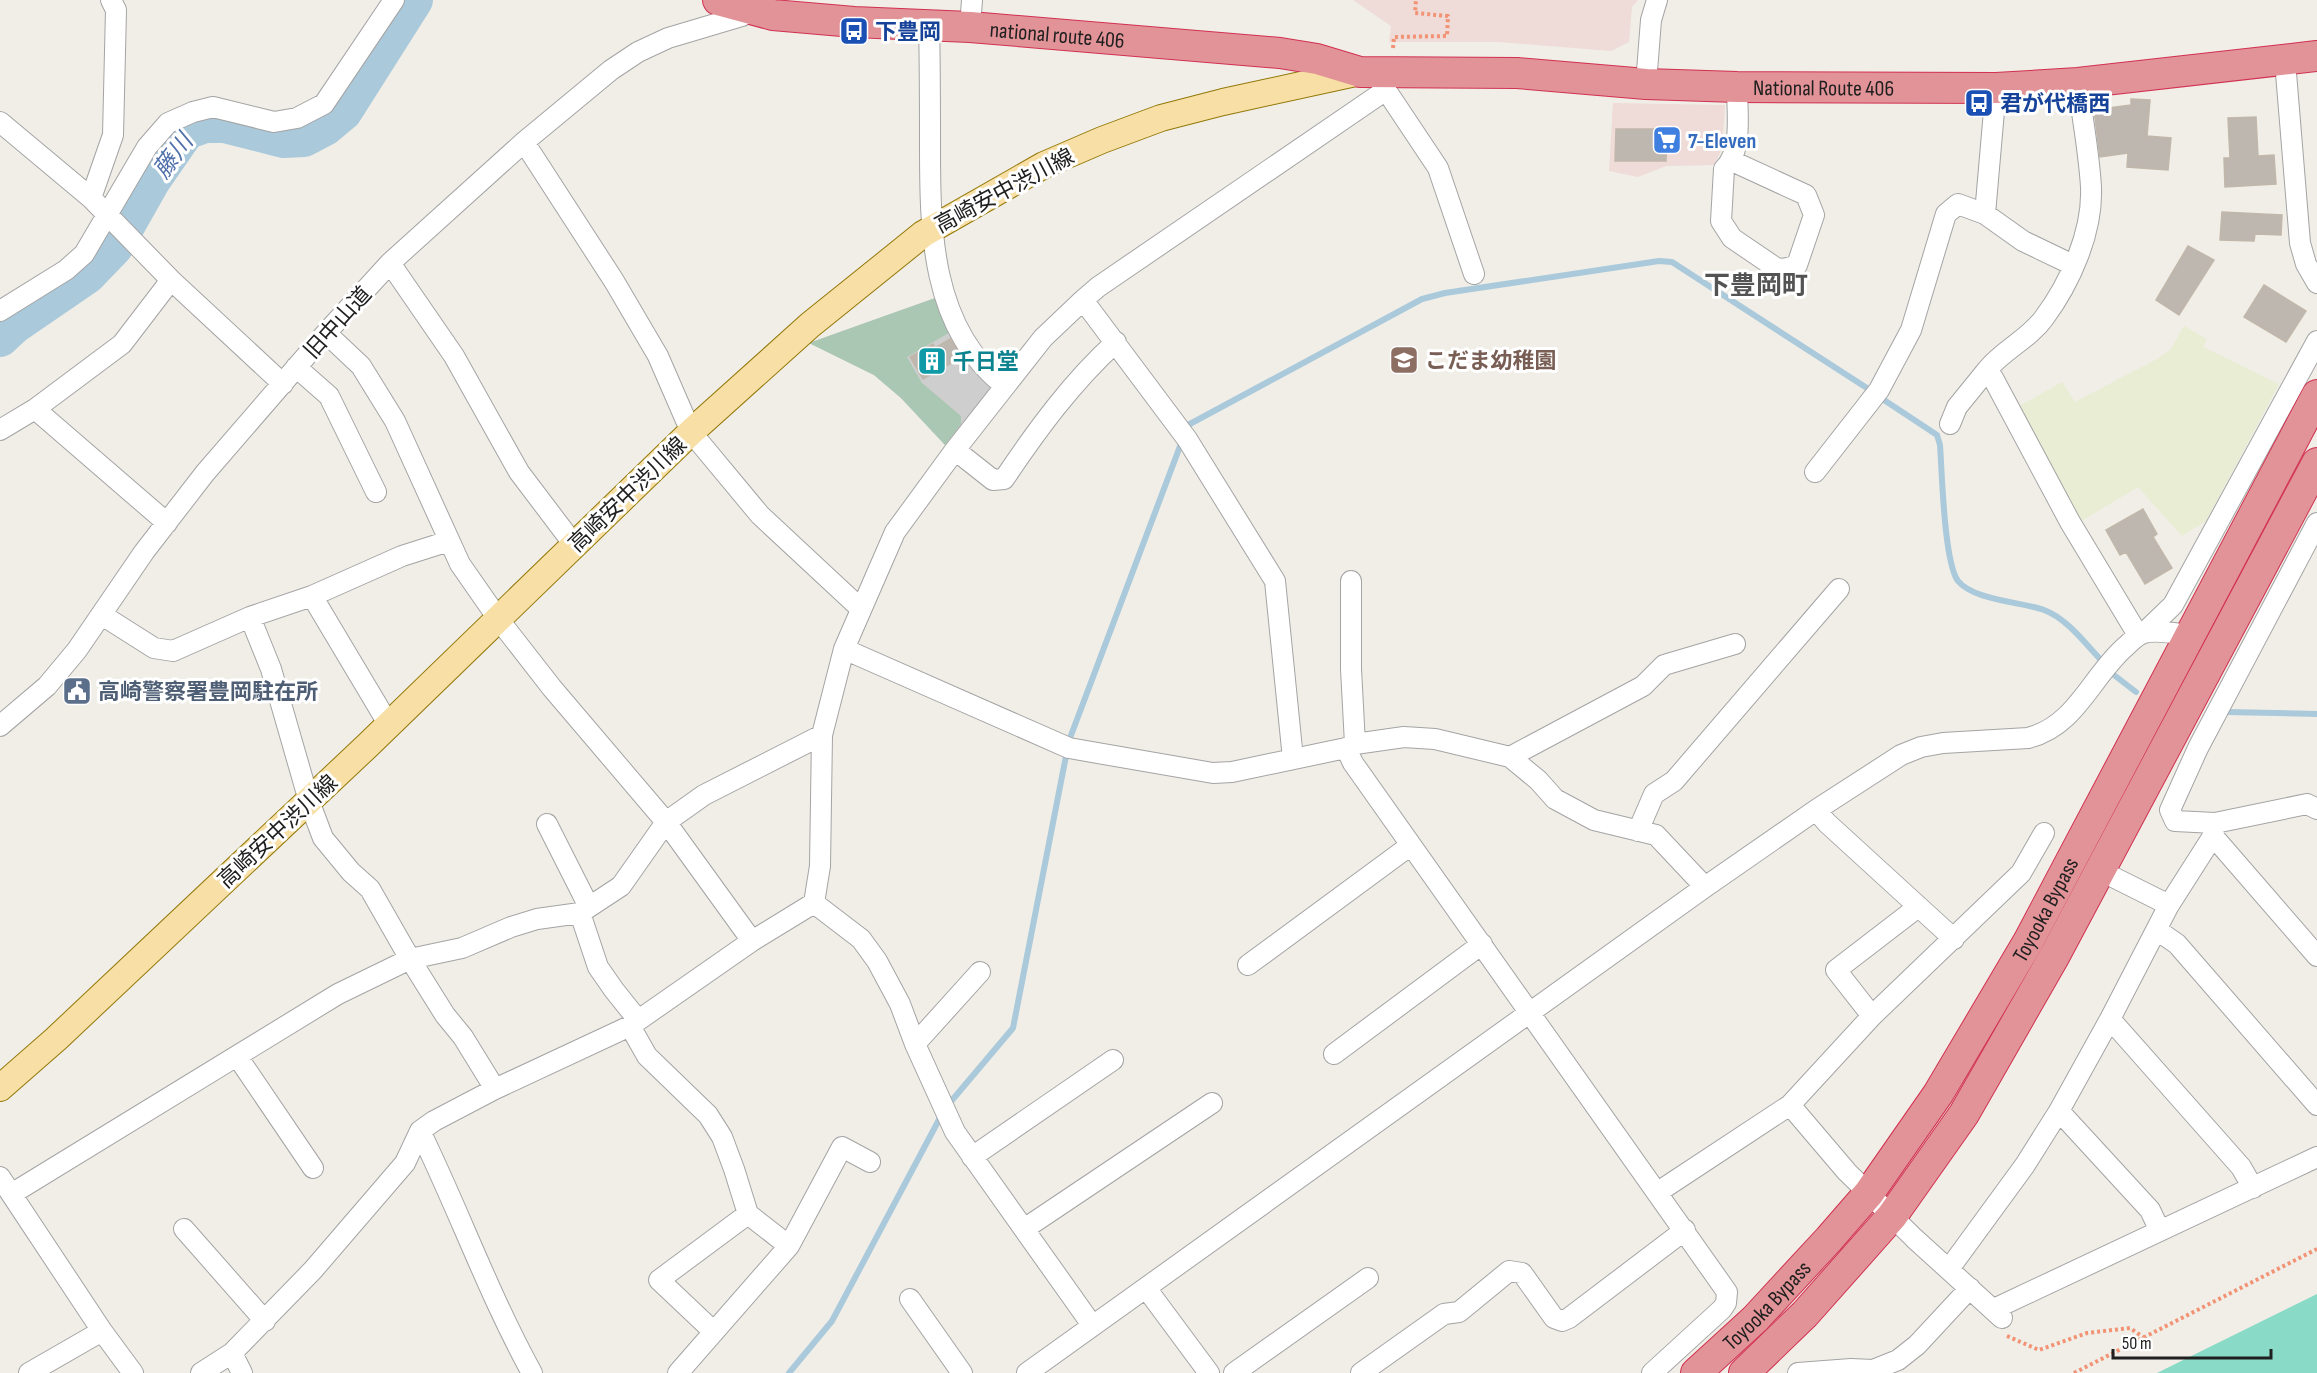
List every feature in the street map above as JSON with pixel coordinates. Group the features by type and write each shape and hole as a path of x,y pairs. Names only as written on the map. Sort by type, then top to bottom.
{"highway":[{"path":"718,0 752,10"},
{"name":"national route 406","path":"752,10 773,15 854,22 929,25 971,14 1280,53 1381,71"},
{"path":"2285,62 2317,56"},
{"name":"National Route 406","path":"1381,71 1517,73 1646,84 1737,87 1996,88 2078,83 2285,62"},
{"name":"Toyooka Bypass","path":"1696,1373 1728,1346 1789,1284 1869,1193 1938,1094 2028,942 2317,395"},
{"name":"Toyooka Bypass","path":"1744,1373 1804,1314 1892,1216 1964,1114 2055,956 2317,463"}],"main road":[{"name":"高崎安中渋川線","path":"0,1088 56,1039 309,801 499,620 691,432 810,325 931,228 1044,165 1161,118 1223,102 1381,71"}],"street":[{"path":"91,198 113,135 116,10 111,0"},
{"path":"0,311 66,270 84,254 112,219 147,147 168,123 193,112 213,107 274,122 297,118 324,104 394,0"},
{"path":"1646,84 1651,20 1658,0"},
{"name":"旧中山道","path":"0,726 47,686 77,650 144,552 205,473 390,263 524,142 611,70 638,52 668,38 742,16 752,10"},
{"path":"929,25 931,228 940,278 949,310 974,355 989,374 1005,386"},
{"path":"2285,62 2300,243 2306,264 2317,283"},
{"path":"201,1373 231,1353 313,1270 405,1163 420,1131 434,1121 495,1089 634,1023 752,941 814,903 820,866 822,735 844,649 895,532 955,450 1043,338 1098,287 1381,71 1437,168 1474,273"},
{"path":"1950,424 1957,407 1996,359 2035,329 2044,319 2061,292 2073,265 2085,233 2091,189 2078,83"},
{"path":"1732,161 1806,195 1814,215 1797,265 1784,270 1776,268 1732,238 1721,221 1724,169 1732,161 1737,129 1737,87"},
{"path":"1985,214 1996,88"},
{"path":"0,122 91,198 171,280 283,384"},
{"path":"524,142 614,281 658,356 691,432 760,515 861,609"},
{"path":"1815,472 1879,390 1911,330 1946,214 1958,204 1985,214 2023,241 2073,265"},
{"path":"390,263 454,356 519,472 574,546"},
{"path":"0,430 35,409 122,344 171,280"},
{"path":"1083,300 1187,439 1275,581 1293,759"},
{"path":"326,333 361,366 395,421 460,564 499,620 552,688 666,822 752,941"},
{"path":"1027,1373 1705,887 1816,810 1901,755 1921,747 1943,743 2028,738 2041,735 2061,722 2074,711 2114,656 2173,605 2317,341"},
{"path":"955,450 993,480 1004,479 1059,403 1116,342"},
{"path":"296,367 329,396 376,492"},
{"path":"1987,370 2070,522 2142,634"},
{"path":"35,409 167,524"},
{"path":"2317,523 2198,748 2170,810 2175,820 2214,829 2307,804 2317,809"},
{"path":"102,615 154,648 173,651 250,617 312,597 402,556 449,541"},
{"path":"1351,581 1351,746 1353,763 1727,1292 1722,1309 1652,1373"},
{"path":"1638,831 1654,794 1674,781 1839,589"},
{"path":"312,597 389,725"},
{"path":"250,617 271,669 309,801 323,838 351,872 370,889 410,959 495,1089"},
{"path":"2142,634 2190,635"},
{"path":"1510,757 1643,686 1664,665 1735,644"},
{"path":"844,649 1069,748 1213,773 1232,772 1404,736 1435,739 1510,757 1538,780 1555,799 1594,820 1656,835 1705,887"},
{"path":"13,1193 338,994 410,959 462,948 511,927 537,919 585,910 621,886 666,822 704,795 822,735"},
{"path":"1816,810 1827,823 1954,939"},
{"path":"547,824 585,910 598,967 634,1023 647,1056 708,1115 722,1137 748,1214 789,1246"},
{"path":"1949,1269 2025,1165 2058,1111 2110,1019 2169,905 2214,829"},
{"path":"2214,829 2317,956"},
{"path":"1658,1192 1790,1105 1872,1016 2021,873 2044,833"},
{"path":"1248,965 1411,845"},
{"path":"2099,870 2169,905"},
{"path":"814,903 861,939 872,954 896,993 915,1044 948,1118 972,1157 1092,1325"},
{"path":"1872,1016 1836,970 1918,907"},
{"path":"2157,930 2177,944 2317,1105"},
{"path":"1334,1054 1482,944"},
{"path":"915,1044 980,972"},
{"path":"2110,1019 2241,1167 2253,1188"},
{"path":"237,1056 313,1168"},
{"path":"972,1157 1113,1060"},
{"path":"1024,1229 1212,1103"},
{"path":"1790,1105 1841,1165 1892,1216 1998,1314 2160,1231 2317,1157"},
{"path":"2058,1111 2150,1210 2160,1231"},
{"path":"420,1131 448,1189 470,1245 510,1333 532,1373"},
{"path":"678,1373 789,1246 842,1147 870,1162"},
{"path":"0,1177 13,1193 102,1331 133,1373"},
{"path":"714,1332 659,1280 748,1214"},
{"path":"184,1229 265,1321"},
{"path":"1361,1373 1444,1314 1459,1312 1509,1271 1522,1273 1554,1318 1562,1321 1569,1318 1685,1230"},
{"path":"1234,1373 1368,1278"},
{"path":"1146,1288 1209,1373"},
{"path":"1798,1373 1851,1369 1873,1370 1899,1360 1917,1345 1970,1288"},
{"path":"910,1299 962,1373"},
{"path":"29,1373 102,1331"},
{"path":"231,1353 242,1373"}],"path":[{"path":"1381,71 1394,37 1447,36 1448,16 1415,13 1416,0"},
{"path":"2073,1373 2317,1249"},
{"path":"1998,1314 2006,1336 2039,1350 2087,1333 2130,1328 2143,1337"}],"shaded area":[{"path":"1353,0 1638,0 1632,7 1629,42 1611,51 1498,42 1389,42 1391,26"},
{"name":"7-Eleven","path":"1613,103 1725,105 1722,149 1714,165 1666,166 1638,177 1609,171"},
{"path":"938,297 988,376 992,388 945,445 901,398 874,375 809,343"}],"green space":[{"path":"938,297 954,330 907,357 922,383 961,416 961,424 945,445 901,398 874,375 809,343"},
{"path":"2184,326 2207,339 2203,347 2279,384 2206,521 2182,536 2138,487 2078,523 2016,408 2062,382 2075,402 2157,359 2171,349"},
{"path":"2317,1294 2317,1373 2157,1373"}],"building":[{"path":"2131,99 2150,100 2147,136 2171,138 2168,170 2127,167 2128,153 2100,157 2094,110 2131,105"},
{"path":"2256,117 2258,156 2274,155 2276,184 2225,187 2224,158 2230,158 2228,118"},
{"path":"1616,129 1667,129 1666,161 1615,161"},
{"path":"2222,212 2282,215 2281,235 2255,234 2254,241 2220,240"},
{"path":"2188,246 2214,260 2179,315 2156,300"},
{"path":"2264,285 2306,311 2286,342 2244,317"},
{"name":"千日堂","path":"950,339 962,357 923,379 910,357 933,344 935,348"},
{"path":"2143,509 2157,534 2153,537 2172,568 2145,584 2126,552 2120,555 2106,530"}],"waterway":[{"name":"藤川","path":"0,338 14,325 87,275 114,247 152,180 186,131 205,124 225,124 284,139 304,138 325,127 343,112 414,0"},
{"path":"1185,431 1188,425 1422,299 1445,293 1659,261 1672,262 1873,392"},
{"path":"1881,398 1937,435 1940,445 1947,537 1953,571 1958,581 1965,587 1986,596 2035,607 2052,614 2074,631 2100,659"},
{"path":"1070,738 1182,441"},
{"path":"2114,675 2136,692"},
{"path":"2227,712 2317,714"},
{"path":"948,1105 1013,1028 1066,756"},
{"path":"789,1373 832,1321 942,1114"}],"place":[{"name":"下豊岡","path":"854,31"},
{"name":"君が代橋西","path":"1979,103"},
{"name":"7-Eleven","path":"1667,140"},
{"name":"こだま幼稚園","path":"1404,360"},
{"name":"千日堂","path":"932,361"},
{"name":"高崎警察署豊岡駐在所","path":"77,691"}],"district":[{"name":"下豊岡町","path":"1756,285"}]}
